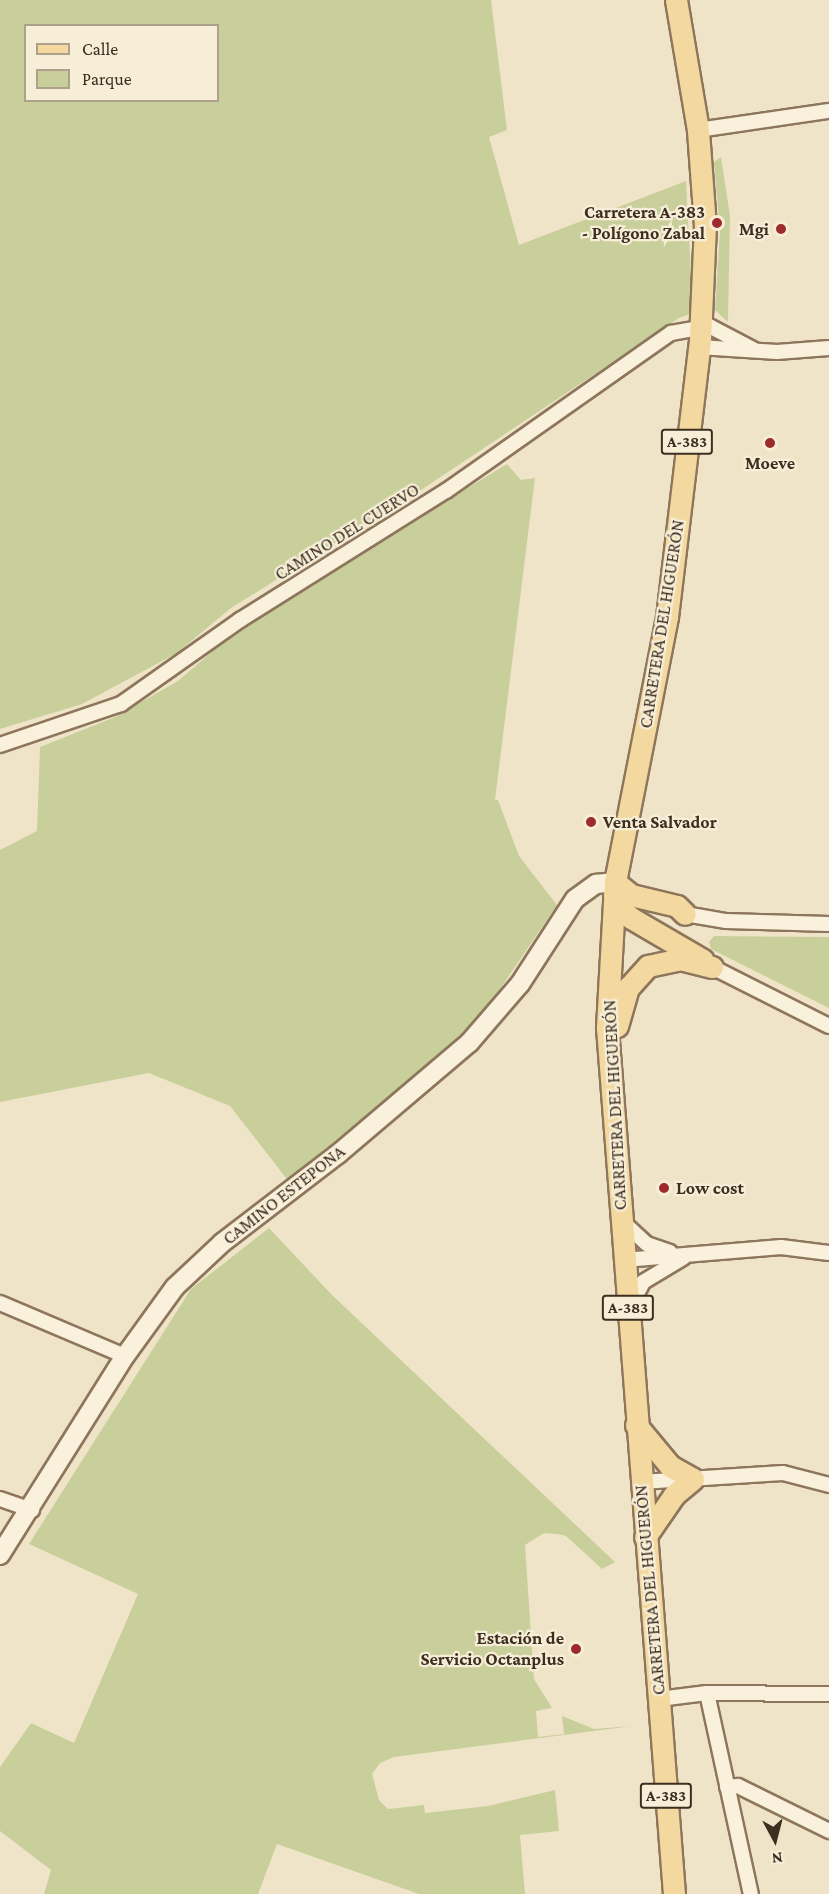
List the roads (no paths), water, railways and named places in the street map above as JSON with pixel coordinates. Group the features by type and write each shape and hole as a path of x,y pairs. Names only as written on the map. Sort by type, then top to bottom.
{"main road":[{"name":"CARRETERA DEL HIGUERÓN","path":"674,1894 607,1027 616,901 667,617 699,347 705,235 698,130 676,0"},
{"name":"CAMINO ESTEPONA","path":"0,1555 32,1510 125,1356 175,1287 222,1243 338,1154 469,1043 520,984 575,899 596,884 616,901"},
{"path":"616,901 631,895 677,906 690,915"},
{"path":"616,901 712,967"},
{"path":"674,942 669,928 672,922 690,915"},
{"path":"612,1087 618,1022 634,978 648,966 674,959 712,967"},
{"path":"636,1425 670,1466 693,1479 674,1495 645,1537"}],"street":[{"path":"698,130 829,111"},
{"path":"700,325 722,332 753,349"},
{"name":"CAMINO DEL CUERVO","path":"0,745 120,704 240,620 446,491 671,333 700,325"},
{"path":"699,347 829,348"},
{"path":"690,915 829,924"},
{"path":"712,967 829,1026"},
{"path":"621,1220 647,1244 678,1255"},
{"path":"624,1260 781,1247 829,1253"},
{"path":"628,1316 643,1282 664,1266 695,1253"},
{"path":"0,1304 125,1356"},
{"path":"641,1482 783,1473 829,1485"},
{"path":"0,1499 32,1510"},
{"path":"707,1693 751,1894"},
{"path":"659,1699 707,1693 829,1694"},
{"path":"727,1787 738,1786 829,1831"}],"place":[{"name":"Carretera A-383 - Polígono Zabal","path":"717,223"},
{"name":"Mgi","path":"781,229"},
{"name":"Moeve","path":"770,443"},
{"name":"Venta Salvador","path":"591,822"},
{"name":"Low cost","path":"664,1188"},
{"name":"Estación de Servicio Octanplus","path":"576,1649"}]}
